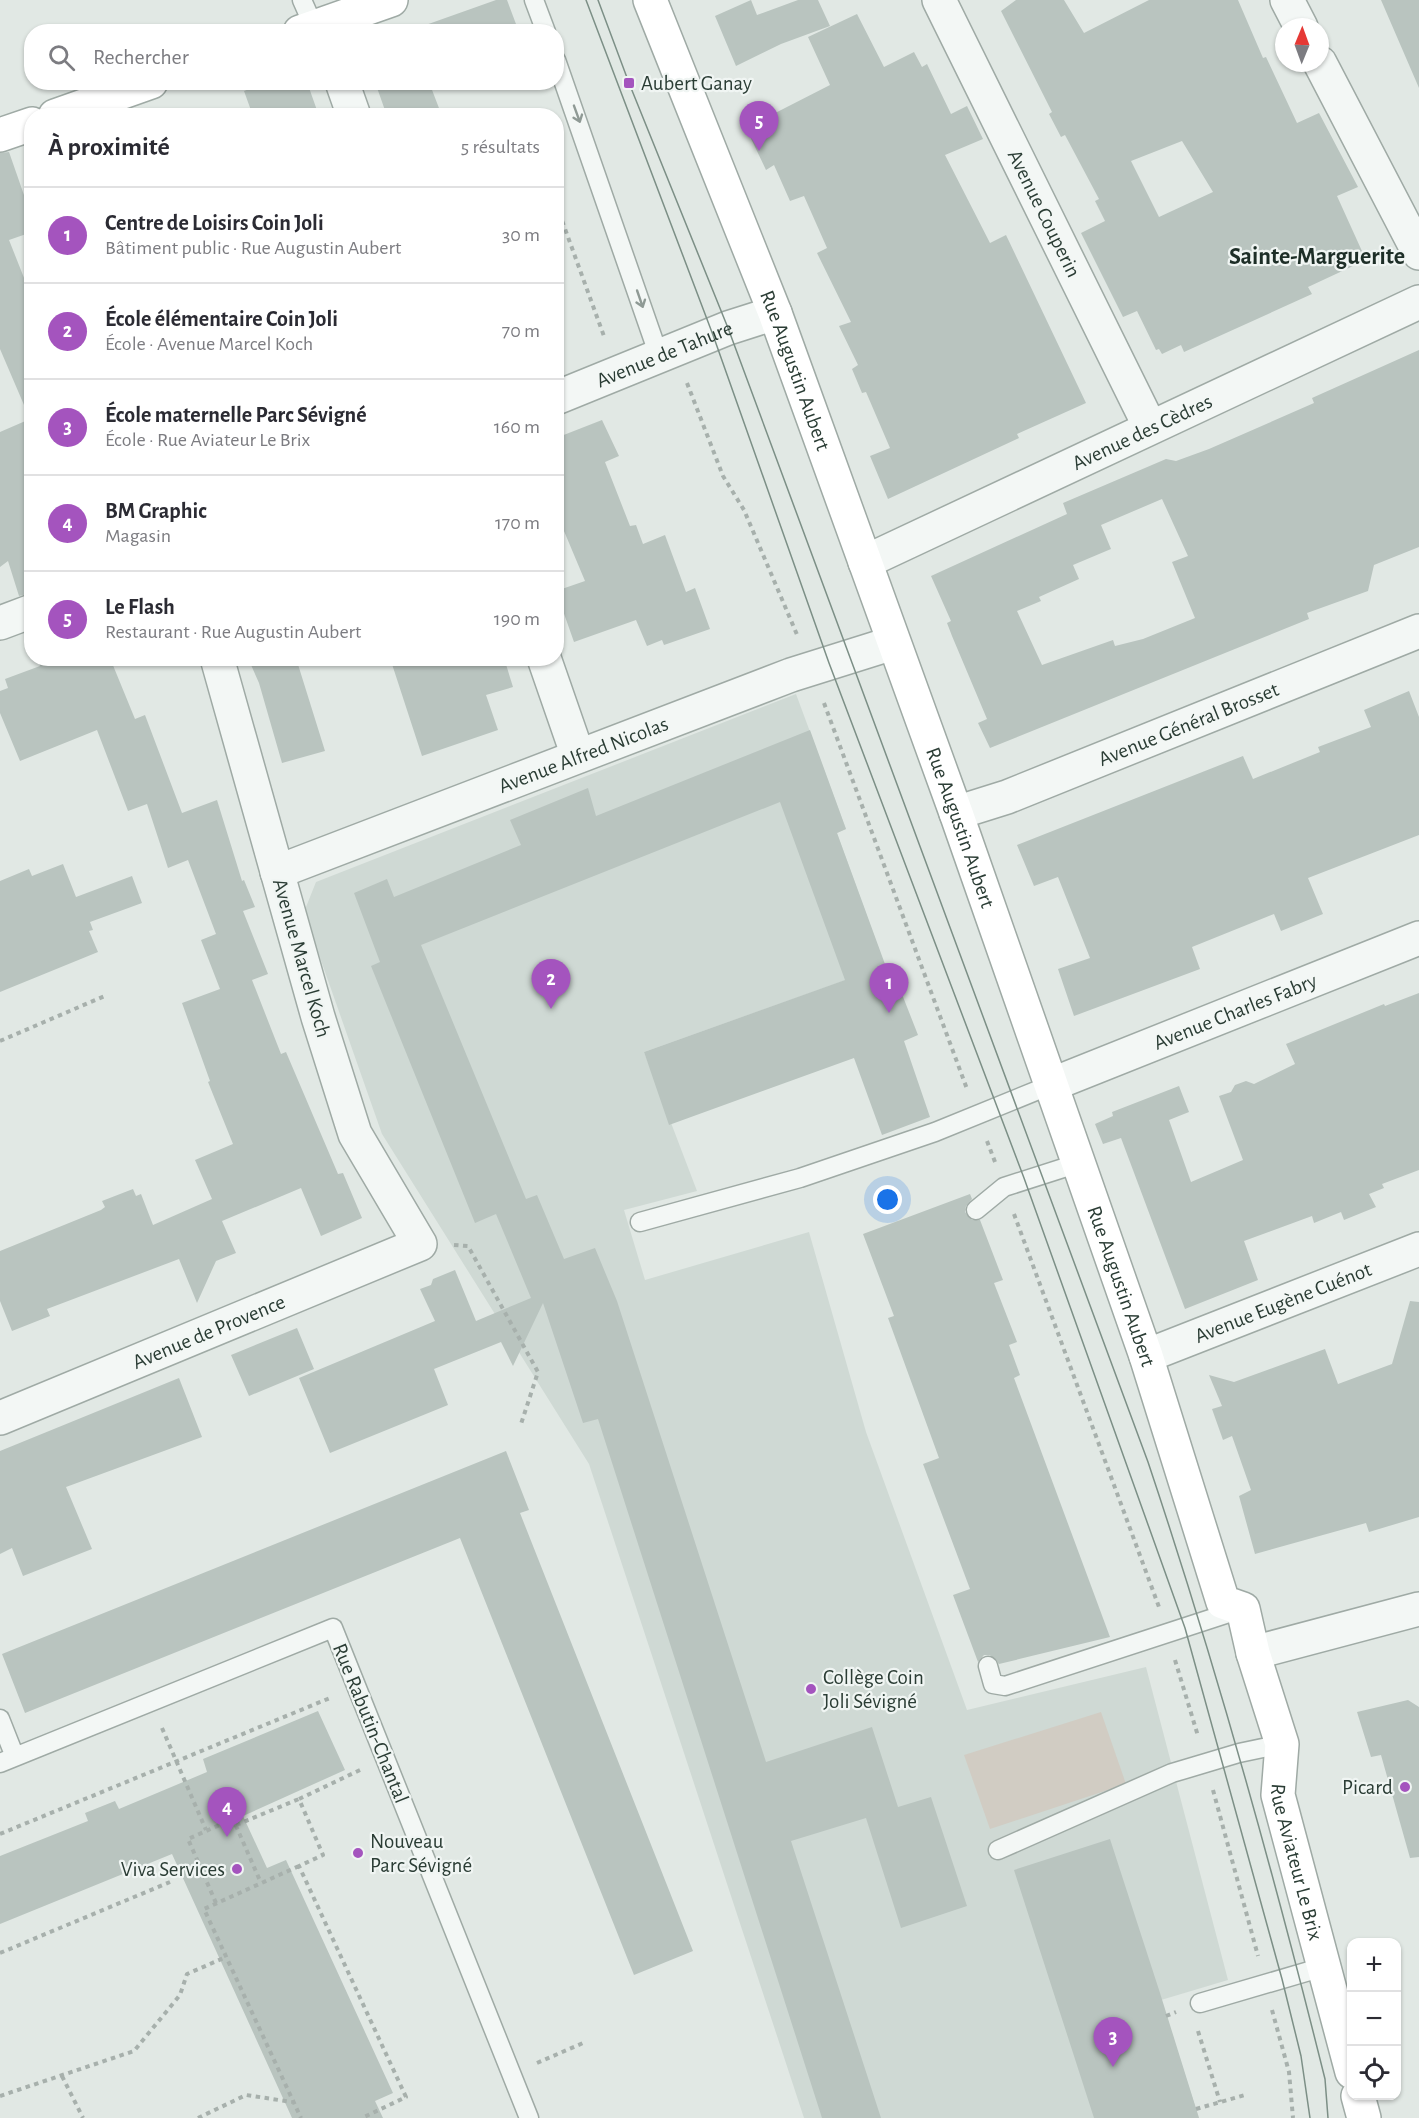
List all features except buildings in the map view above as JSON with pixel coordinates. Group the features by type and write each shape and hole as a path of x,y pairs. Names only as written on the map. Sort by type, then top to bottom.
{"main road":[{"path":"312,23 391,0"},
{"name":"Rue Augustin Aubert","path":"650,0 775,313 1053,1084 1078,1163 1146,1356 1223,1602 1243,1608"},
{"path":"78,108 128,90"},
{"path":"0,135 24,127"},
{"path":"1243,1608 1253,1653"},
{"name":"Rue Aviateur Le Brix","path":"1253,1653 1282,1744 1278,1795 1347,2054"},
{"path":"1359,2100 1364,2118"}],"street":[{"name":"Avenue Couperin","path":"939,0 1150,427"},
{"path":"1287,0 1296,18"},
{"path":"1325,72 1419,253"},
{"path":"345,90 351,108"},
{"name":"Avenue des Cèdres","path":"865,562 1419,302"},
{"name":"Avenue de Tahure","path":"564,395 775,313"},
{"path":"0,623 24,614"},
{"name":"Avenue Général Brosset","path":"956,813 1006,797 1419,631"},
{"name":"Avenue Alfred Nicolas","path":"277,872 811,668 893,642"},
{"name":"Avenue Marcel Koch","path":"219,666 318,1017 356,1134 420,1244"},
{"path":"547,666 578,756"},
{"name":"Avenue Charles Fabry","path":"1053,1084 1419,939"},
{"name":"Avenue de Provence","path":"0,1418 420,1244"},
{"name":"Avenue Eugène Cuénot","path":"1146,1356 1419,1249"},
{"path":"1253,1653 1419,1609"}],"lane":[{"path":"534,0 543,24"},
{"path":"564,81 667,353"},
{"path":"640,1222 800,1178 935,1132 1053,1084"},
{"path":"976,1210 1004,1187 1078,1163"},
{"path":"988,1666 993,1684 1005,1686 1167,1635 1201,1621 1243,1608"},
{"name":"Rue Rabutin-Chantal","path":"8,1760 333,1628 529,2118"},
{"path":"0,1719 8,1760"},
{"path":"998,1850 1172,1773 1282,1744"},
{"path":"1200,2003 1323,1967"}],"path":[{"path":"564,226 618,373"},
{"path":"667,353 723,476 744,510 811,668 1151,1583 1206,1763 1265,1983 1288,2072 1293,2118"},
{"path":"0,1041 107,995"},
{"path":"420,1244 468,1246 538,1372 521,1424"},
{"path":"0,1834 330,1698"},
{"path":"159,1722 206,1830"},
{"path":"236,1825 358,1771"},
{"path":"299,1799 323,1855 204,1909 301,2118"},
{"path":"216,1903 188,1839 206,1830 233,1819 261,1883"},
{"path":"299,1866 406,2097 362,2118"},
{"path":"0,1953 170,1882"},
{"path":"0,2096 134,2051 180,1995 187,1974 226,1957"},
{"path":"1166,2016 1182,2010"},
{"path":"1197,2028 1220,2102"},
{"path":"511,2074 583,2043"},
{"path":"62,2076 82,2118"},
{"path":"198,2118 246,2095 293,2102"},
{"path":"1196,2109 1245,2095"}],"shaded area":[{"path":"796,694 846,829 837,833 885,966 644,1052 697,1191 624,1210 645,1280 809,1232 866,1432 967,1710 1146,1667 1228,1980 1161,2000 1199,2118 804,2118 589,1464 382,1134 304,912 316,882"},
{"path":"1101,1712 1126,1784 990,1829 964,1755"}],"tram line":[{"path":"586,0 713,335 829,663 1024,1178 1185,1628 1282,1979 1301,2056 1310,2118"},
{"path":"598,0 728,328 1148,1462 1197,1615 1264,1845 1325,2079 1328,2118"}],"place":[{"name":"Aubert Ganay","path":"629,83"},
{"name":"Le Flash","path":"759,151"},
{"name":"École élémentaire Coin Joli","path":"551,1009"},
{"name":"Centre de Loisirs Coin Joli","path":"889,1013"},
{"name":"Collège Coin Joli Sévigné","path":"811,1689"},
{"name":"Picard","path":"1405,1787"},
{"name":"BM Graphic","path":"227,1837"},
{"name":"Nouveau Parc Sévigné","path":"358,1853"},
{"name":"Viva Services","path":"237,1869"},
{"name":"École maternelle Parc Sévigné","path":"1113,2067"}],"district":[{"name":"Sainte-Marguerite","path":"1317,256"}]}
